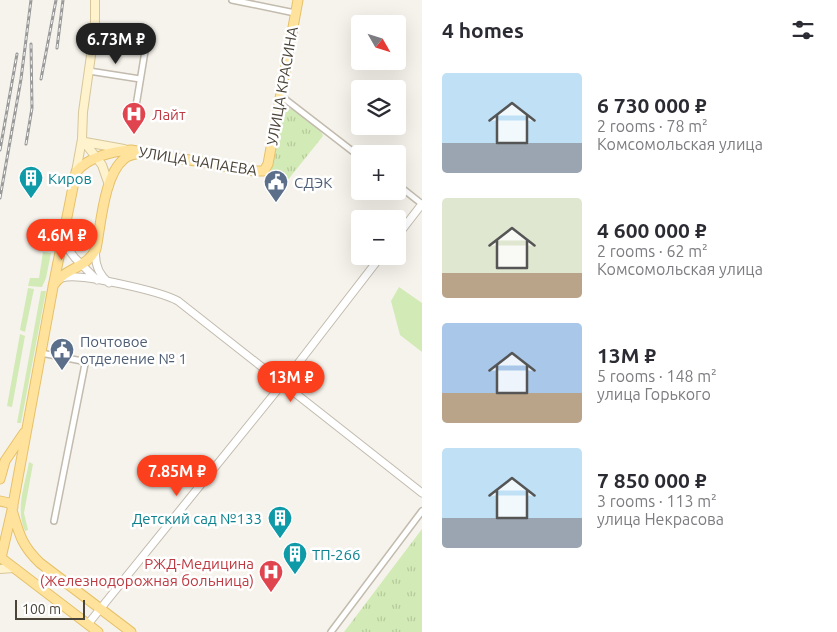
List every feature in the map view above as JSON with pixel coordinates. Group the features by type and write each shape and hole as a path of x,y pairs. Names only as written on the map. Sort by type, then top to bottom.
{"main road":[{"path":"96,0 83,112 84,140 62,242 13,509 4,528 0,559 98,632"},
{"name":"УЛИЦА КРАСИНА","path":"264,171 268,164 298,0"},
{"path":"84,140 98,158 106,173 109,185"},
{"name":"УЛИЦА ЧАПАЕВА","path":"84,140 131,150 254,171 264,171"},
{"name":"УЛИЦА ЧАПАЕВА","path":"76,172 85,164 98,158 116,152 131,150"},
{"path":"54,284 64,274 90,259 96,249 109,185 115,170 128,156 146,152"},
{"path":"0,479 5,461 27,429"},
{"path":"5,461 20,467"},
{"path":"0,501 9,503 13,509 18,532 27,551 131,632"},
{"path":"0,569 14,568"}],"street":[{"path":"232,0 296,13"},
{"path":"135,112 148,32"},
{"path":"89,71 140,79"},
{"path":"281,96 351,150"},
{"path":"406,191 422,204 406,225"},
{"path":"62,242 81,265 98,280"},
{"path":"96,249 98,268 110,283"},
{"path":"88,624 283,383 373,265"},
{"path":"54,284 66,277 74,276 158,293 178,301 422,493"},
{"path":"41,352 82,361 85,364 54,521"},
{"path":"331,632 422,511"}],"green space":[{"path":"287,108 296,111 308,119 322,132 323,136 284,183 276,180 271,171 281,113"},
{"path":"43,252 51,253 46,278 42,287 28,286 30,278 39,278"},
{"path":"399,287 422,303 422,352 400,335 391,301"},
{"path":"28,288 34,289 25,332 20,330"},
{"path":"41,291 46,291 21,423 17,423"},
{"path":"20,334 25,336 12,407 7,406"},
{"path":"29,462 33,464 24,513 28,530 25,531 22,523 21,506"},
{"path":"422,529 422,632 344,632"}],"railway":[{"path":"0,198 21,79 31,0"},
{"path":"41,79 56,0"},
{"path":"57,48 63,0"},
{"path":"26,144 32,108 31,44"},
{"path":"0,150 17,54"}],"place":[{"name":"Лайт","path":"134,135"},
{"name":"Киров","path":"31,199"},
{"name":"СДЭК","path":"276,203"},
{"name":"Почтовое отделение № 1","path":"62,371"},
{"name":"Детский сад №133","path":"280,539"},
{"name":"ТП-266","path":"295,575"},
{"name":"РЖД-Медицина (Железнодорожная больница)","path":"271,593"}]}
